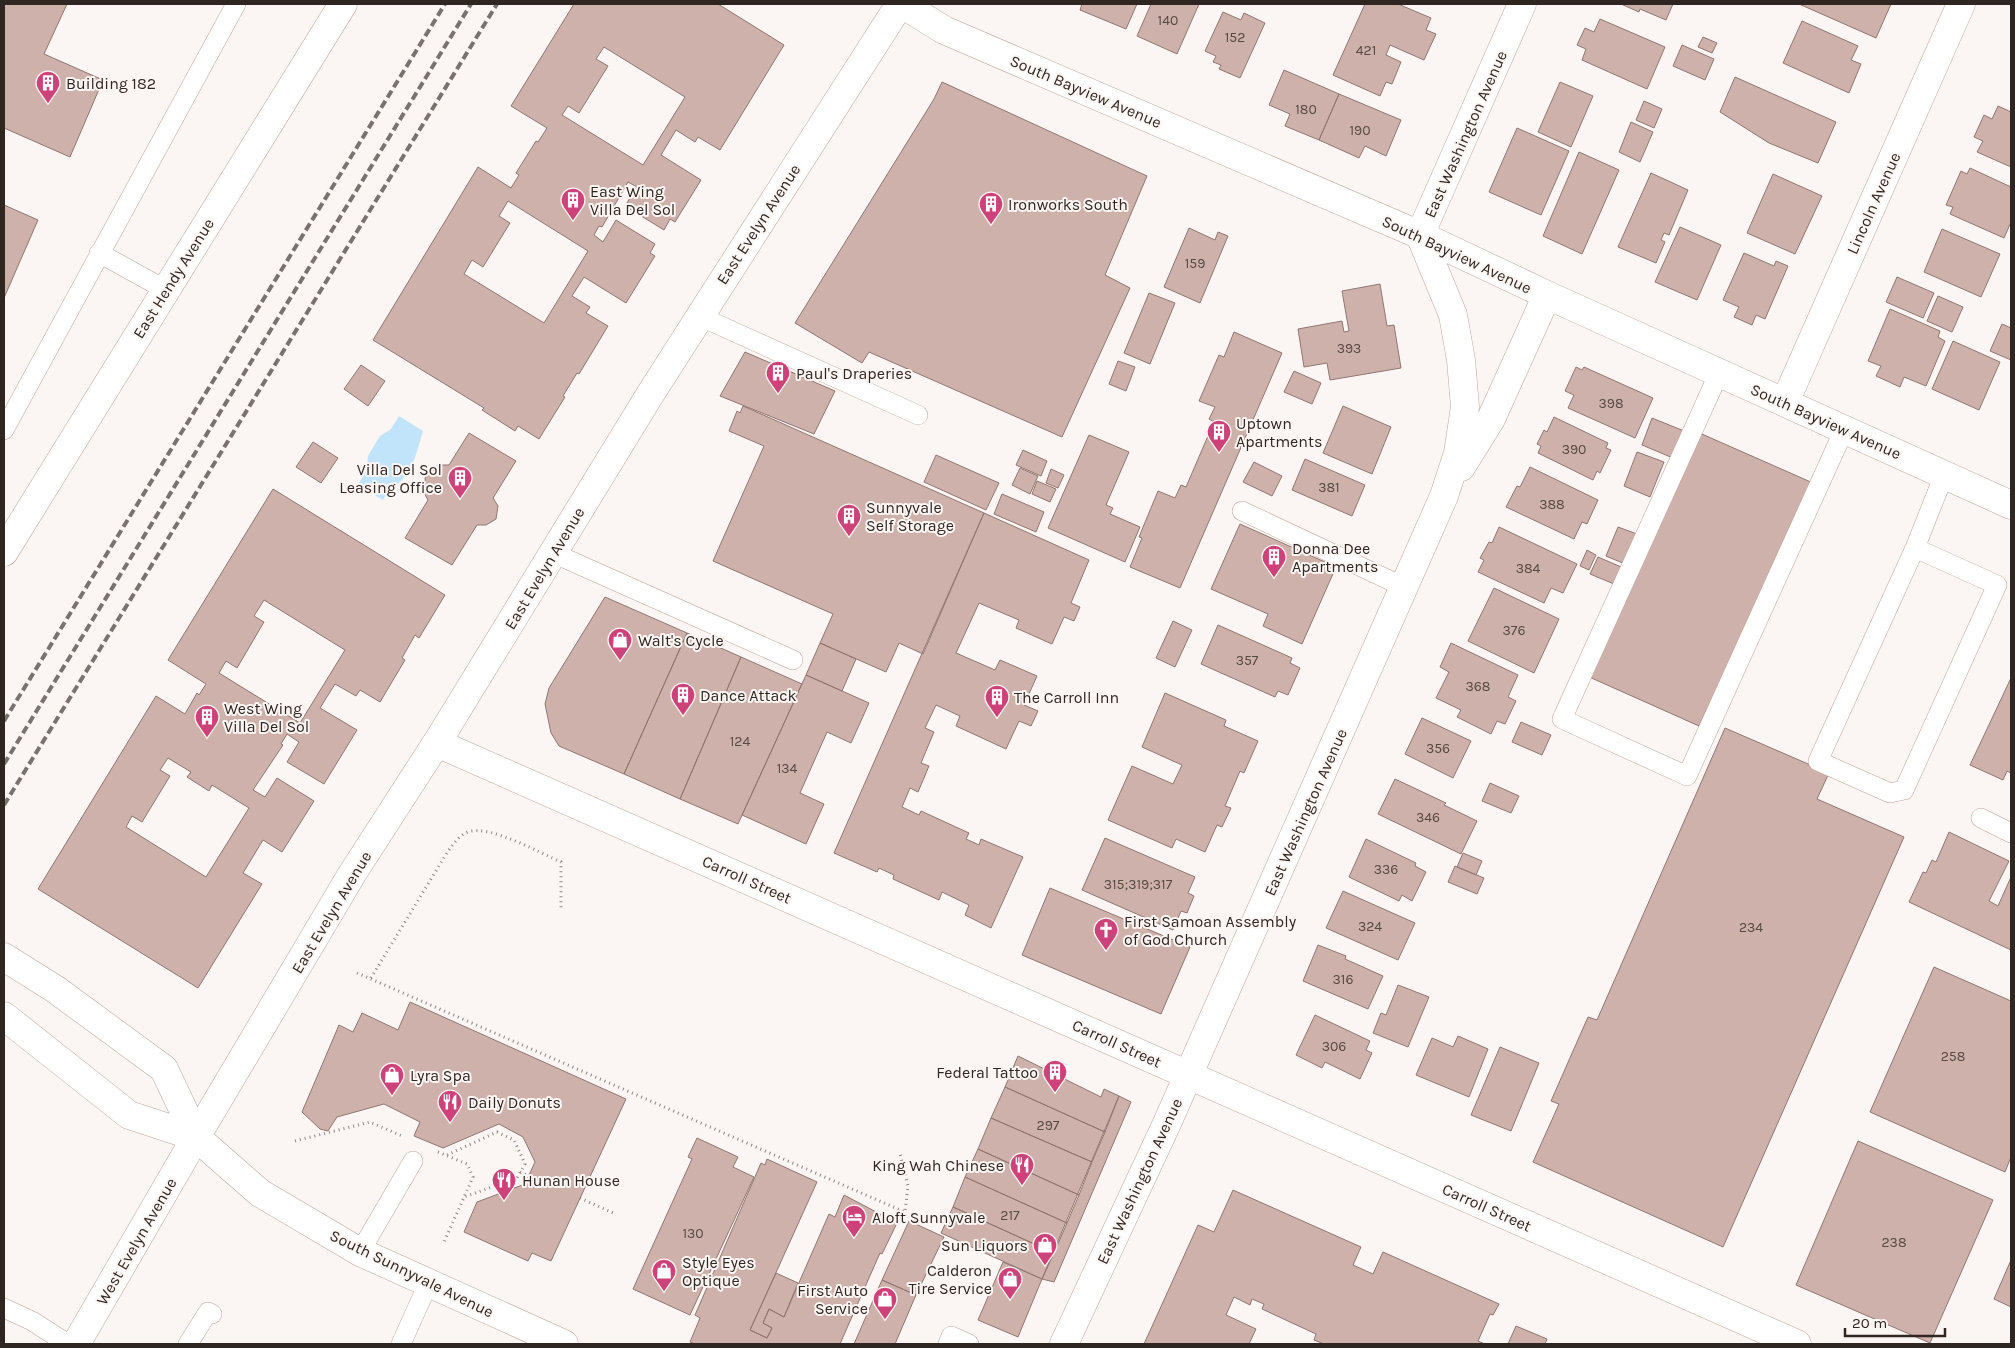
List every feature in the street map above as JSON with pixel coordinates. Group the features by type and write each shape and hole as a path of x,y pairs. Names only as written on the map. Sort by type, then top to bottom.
{"street":[{"name":"East Hendy Avenue","path":"4,552 343,4"},
{"name":"South Bayview Avenue","path":"901,4 944,30 1420,235 1547,295 2011,505"},
{"name":"East Evelyn Avenue","path":"196,1137 352,874 436,743 699,316 901,4"},
{"name":"East Washington Avenue","path":"1064,1344 1188,1075 1444,496 1458,453 1465,407 1461,360 1453,315 1420,235 1522,4"},
{"name":"Lincoln Avenue","path":"1786,402 1961,4"},
{"name":"East Washington Avenue","path":"1444,496 1491,419 1547,295"},
{"name":"Carroll Street","path":"436,743 1797,1344"},
{"path":"4,957 54,988 164,1068 196,1137"},
{"path":"4,1016 129,1115 196,1137"},
{"name":"South Sunnyvale Avenue","path":"196,1137 260,1193 360,1252 564,1344"},
{"name":"West Evelyn Avenue","path":"76,1344 196,1137"}],"lane":[{"path":"4,430 236,4"},
{"path":"99,253 166,290"},
{"path":"699,316 918,415"},
{"path":"1720,373 1562,719 1687,776 1844,430"},
{"path":"1915,548 1998,585 1904,790 1890,793 1818,761 1915,548 1944,474"},
{"path":"1242,511 1404,587"},
{"path":"553,553 793,660"},
{"path":"1981,818 2011,833"},
{"path":"360,1252 414,1161"},
{"path":"401,1344 428,1284"},
{"path":"4,1308 32,1321 68,1344"},
{"path":"188,1344 208,1312 212,1314"},
{"path":"948,1344 951,1336 969,1344"}],"path":[{"path":"371,978 448,851 458,838 468,832 476,830 494,833 561,862 561,909"},
{"path":"357,973 905,1212 908,1186 900,1154"},
{"path":"446,1156 497,1132 514,1140 524,1164 517,1178 464,1197"},
{"path":"520,1172 529,1176"},
{"path":"580,1198 613,1213"}],"water":[{"path":"399,416 423,431 410,470 383,500 358,485 366,471 368,456 380,436 391,429"}],"building":[{"name":"Building 182","path":"4,4 67,4 44,54 103,80 70,157 4,128"},
{"name":"East Wing Villa Del Sol","path":"574,4 718,4 784,45 720,150 698,137 695,142 676,130 661,155 701,180 675,222 670,219 664,230 625,206 637,187 628,182 602,227 599,226 594,235 603,242 616,220 655,244 650,253 655,256 626,303 584,277 572,296 590,307 586,313 608,326 579,374 577,373 563,396 565,397 539,439 518,426 515,431 482,410 484,408 373,340 478,167 511,188 519,175 516,173 536,141 538,142 547,128 511,106","holes":["604,47 685,97 643,165 562,115 568,106 579,113 608,66 596,59","508,201 588,251 544,323 464,274 472,260 483,267 510,223 499,216"]},
{"path":"1082,4 1137,4 1126,29 1080,10"},
{"path":"1151,4 1199,4 1177,54 1137,36"},
{"path":"1365,4 1398,4 1431,18 1426,30 1436,34 1424,60 1390,45 1386,55 1401,62 1392,84 1386,82 1380,96 1333,75"},
{"path":"1621,4 1673,4 1666,20 1640,9 1639,12"},
{"path":"1799,4 1891,4 1876,38"},
{"path":"1223,12 1241,20 1244,13 1265,23 1240,78 1219,69 1221,65 1213,62 1216,56 1205,51"},
{"path":"1600,19 1665,47 1647,89 1582,60 1586,49 1577,45 1585,28 1594,32"},
{"path":"1802,21 1858,46 1851,60 1861,64 1849,93 1783,63"},
{"path":"1703,37 1717,43 1712,53 1698,47"},
{"path":"1682,45 1714,59 1705,80 1673,66"},
{"path":"1284,70 1339,94 1319,140 1285,126 1290,114 1269,105"},
{"path":"1735,77 1836,122 1818,163 1769,143 1720,112"},
{"name":"Ironworks South","path":"942,82 1147,176 1105,275 1130,288 1062,437 869,352 862,363 795,323 934,99"},
{"path":"1560,82 1593,96 1571,147 1538,132"},
{"path":"1339,94 1401,120 1386,156 1365,146 1359,158 1319,140"},
{"path":"1644,101 1662,109 1654,128 1636,120"},
{"path":"1998,106 2011,112 2011,167 1977,152 1983,141 1974,137 1984,115 1992,119"},
{"path":"1631,122 1653,132 1640,162 1619,152"},
{"path":"1517,128 1569,151 1541,215 1489,192"},
{"path":"1579,152 1619,170 1582,254 1543,236"},
{"path":"1970,168 2011,187 2011,222 2004,238 1950,214 1953,207 1946,205 1961,171 1967,174"},
{"path":"1651,173 1688,190 1669,235 1664,233 1661,240 1665,242 1656,263 1618,247"},
{"path":"1773,174 1822,196 1795,254 1747,233"},
{"path":"4,205 38,220 4,298"},
{"path":"1680,227 1721,245 1697,300 1655,282"},
{"path":"1189,228 1215,240 1218,232 1228,236 1200,303 1164,287"},
{"path":"1942,229 2000,254 1981,297 1924,272"},
{"path":"1744,253 1774,266 1776,261 1788,266 1765,319 1756,315 1752,325 1734,317 1739,307 1723,300"},
{"path":"1897,277 1934,293 1923,318 1886,302"},
{"path":"1380,284 1387,326 1394,325 1401,368 1330,380 1327,363 1304,367 1298,329 1342,321 1344,332 1349,331 1342,291"},
{"path":"1149,293 1175,303 1150,364 1124,353"},
{"path":"1938,296 1963,307 1952,332 1927,321"},
{"path":"1890,309 1940,331 1938,337 1945,341 1926,386 1904,377 1900,387 1876,376 1881,366 1868,361"},
{"path":"2002,324 2011,328 2011,360 1990,351"},
{"name":"Uptown Apartments","path":"1234,332 1282,353 1180,588 1130,567 1142,538 1139,537 1158,491 1175,498 1181,485 1186,487 1214,422 1209,419 1215,407 1199,401 1219,355 1224,357"},
{"path":"1953,341 2000,362 1979,410 1932,389"},
{"name":"Paul's Draperies","path":"745,352 835,391 814,434 720,396"},
{"path":"1118,361 1135,367 1126,391 1109,384"},
{"path":"361,365 385,381 368,406 344,389"},
{"path":"1576,367 1582,370 1584,367 1653,398 1635,438 1568,408 1574,395 1565,391"},
{"path":"1294,371 1321,383 1312,404 1284,392"},
{"name":"Sunnyvale Self Storage","path":"743,406 984,513 923,654 899,643 886,672 820,643 833,614 713,561 764,446 729,431 737,411 740,413"},
{"path":"1343,406 1391,427 1372,474 1323,453"},
{"path":"1554,417 1608,443 1606,448 1611,450 1600,473 1597,471 1593,480 1538,453 1541,446 1537,444 1544,430 1547,432"},
{"path":"1652,418 1684,431 1673,458 1642,445"},
{"path":"1695,431 1813,483 1699,726 1587,676"},
{"name":"Villa Del Sol Leasing Office","path":"469,433 516,461 493,498 498,506 496,519 486,525 477,525 452,565 405,538 428,500 423,491 426,474 432,468 440,465 449,465"},
{"path":"1089,435 1129,452 1106,505 1113,508 1110,514 1140,527 1125,562 1048,528"},
{"path":"313,442 338,458 321,483 296,467"},
{"path":"1023,450 1047,461 1041,476 1016,465"},
{"path":"1637,452 1664,462 1650,497 1624,486"},
{"path":"936,455 999,483 986,510 924,482"},
{"path":"1305,459 1365,485 1352,516 1292,490"},
{"path":"1254,462 1282,476 1272,496 1243,482"},
{"path":"1530,467 1598,500 1587,524 1582,522 1574,539 1506,507 1517,486 1520,487"},
{"path":"1020,468 1038,476 1030,494 1012,485"},
{"path":"1051,469 1064,475 1058,488 1046,483"},
{"path":"1037,481 1056,489 1050,502 1032,494"},
{"name":"West Wing Villa Del Sol","path":"273,489 445,595 419,638 415,635 402,658 405,660 380,702 360,690 356,696 335,684 320,708 357,730 324,784 287,762 299,742 287,734 281,744 283,745 253,790 265,797 277,778 314,801 282,852 263,840 243,873 262,884 198,988 38,889 156,696 185,714 197,693 199,695 206,684 168,660","holes":["264,600 345,650 300,723 219,673 226,661 237,668 264,622 254,616","168,758 191,772 187,777 209,791 212,785 249,808 206,877 126,827 132,816 142,822 170,776 160,770"]},
{"path":"1002,494 1044,512 1036,532 994,514"},
{"name":"The Carroll Inn","path":"984,513 1089,560 1071,603 1080,607 1074,621 1064,617 1052,644 1016,628 1019,620 979,603 956,653 995,670 1000,660 1037,676 1024,705 1038,711 1031,726 1019,721 1006,749 956,726 960,716 936,705 925,728 934,732 921,763 929,766 918,792 910,788 902,807 919,815 921,811 969,833 966,839 979,845 981,839 1023,857 991,928 965,915 969,905 942,892 939,900 893,879 894,875 879,868 877,872 834,853"},
{"name":"Donna Dee Apartments","path":"1240,524 1336,567 1302,644 1263,626 1268,614 1211,589"},
{"path":"1499,527 1577,564 1563,593 1551,588 1544,603 1478,572 1484,560 1480,558 1489,542 1492,543"},
{"path":"1618,527 1637,534 1625,564 1606,556"},
{"path":"1587,550 1596,555 1589,570 1580,566"},
{"path":"1598,557 1621,567 1614,584 1590,574"},
{"path":"1494,588 1559,619 1534,673 1468,641"},
{"name":"Walt's Cycle","path":"605,597 687,633 624,774 559,746 551,733 545,704 549,688"},
{"path":"1173,621 1192,630 1175,667 1156,658"},
{"path":"1218,625 1292,658 1290,663 1300,668 1288,695 1278,691 1275,697 1201,664"},
{"name":"Dance Attack","path":"687,633 741,657 680,799 624,774"},
{"path":"820,643 856,659 842,691 806,675"},
{"path":"1451,643 1518,675 1508,697 1516,701 1505,724 1497,721 1491,734 1457,717 1461,710 1436,698 1449,672 1440,667"},
{"path":"741,657 802,684 738,824 680,799"},
{"path":"806,675 869,703 851,743 827,732 800,793 824,804 806,844 742,815"},
{"path":"2011,678 2011,773 2007,771 2003,780 1970,765"},
{"path":"1165,693 1226,720 1224,726 1258,741 1244,773 1240,771 1225,806 1231,808 1222,827 1217,825 1205,852 1176,839 1172,848 1108,820 1132,766 1173,784 1182,765 1142,747"},
{"path":"1422,718 1471,741 1453,778 1405,754"},
{"path":"1521,722 1551,735 1542,755 1512,742"},
{"path":"1725,728 1829,773 1817,799 1904,837 1723,1247 1533,1162 1559,1104 1551,1101 1588,1017 1597,1020"},
{"path":"1395,779 1446,803 1444,805 1477,821 1461,854 1378,814"},
{"path":"1490,783 1519,796 1511,813 1482,801"},
{"path":"1949,832 2009,861 1989,901 1998,906 2011,877 2011,950 1909,902 1923,872 1926,873 1932,860 1936,862"},
{"path":"1105,838 1195,877 1188,893 1194,896 1187,913 1181,911 1173,930 1082,890"},
{"path":"1366,839 1416,863 1415,866 1426,872 1412,901 1402,895 1399,901 1349,877"},
{"path":"1463,853 1482,861 1476,875 1457,867"},
{"path":"1455,866 1484,878 1477,894 1448,882"},
{"name":"First Samoan Assembly of God Church","path":"1050,888 1190,947 1161,1014 1022,955"},
{"path":"1343,891 1415,923 1398,960 1326,928"},
{"path":"1318,945 1346,956 1345,959 1383,976 1368,1009 1303,981"},
{"path":"1934,967 2011,1001 2011,1157 2005,1172 1870,1112"},
{"path":"1398,985 1429,997 1408,1047 1373,1033 1381,1013 1386,1015"},
{"path":"410,1002 626,1099 551,1261 532,1253 528,1261 464,1232 477,1202 525,1184 535,1162 523,1137 499,1124 443,1148 414,1136 420,1122 384,1104 337,1117 328,1131 320,1129 302,1112 339,1025 353,1032 362,1013 398,1030"},
{"path":"1315,1015 1370,1041 1366,1050 1372,1053 1360,1079 1325,1062 1322,1068 1296,1055"},
{"path":"1458,1036 1488,1049 1469,1097 1416,1075 1432,1038 1453,1047"},
{"path":"1500,1047 1539,1063 1511,1131 1471,1115"},
{"name":"Federal Tattoo","path":"1018,1056 1101,1097 1104,1089 1119,1096 1105,1132 1005,1087"},
{"path":"1005,1087 1105,1132 1092,1162 991,1118"},
{"path":"1119,1096 1131,1102 1054,1282 1042,1279"},
{"path":"991,1118 1092,1162 1079,1195 978,1149"},
{"path":"697,1138 738,1157 733,1167 754,1177 690,1315 633,1289 692,1159 688,1157"},
{"path":"1858,1141 1993,1200 1930,1343 1796,1285"},
{"name":"King Wah Chinese","path":"978,1149 1079,1195 1067,1223 965,1177"},
{"name":"Aloft Sunnyvale","path":"767,1159 817,1182 750,1330 767,1338 772,1328 763,1323 769,1309 784,1317 829,1214 835,1217 844,1195 897,1223 882,1254 880,1253 840,1344 696,1344 690,1342 700,1318 695,1315 761,1163 765,1165"},
{"path":"965,1177 1067,1223 1054,1253 953,1207"},
{"path":"1233,1190 1361,1247 1353,1265 1373,1274 1383,1252 1499,1304 1493,1315 1490,1314 1478,1341 1485,1344 1324,1344 1314,1340 1316,1334 1262,1309 1264,1304 1252,1299 1250,1305 1234,1297 1226,1315 1256,1329 1249,1344 1144,1344 1198,1225 1214,1232"},
{"path":"953,1207 1054,1253 1042,1279 941,1233"},
{"path":"909,1221 944,1237 916,1295 882,1280"},
{"path":"2011,1260 2011,1307 1994,1299"},
{"name":"Calderon Tire Service","path":"1003,1262 1042,1279 1018,1337 978,1320"},
{"path":"776,1273 798,1283 784,1317 769,1309 763,1323 772,1328 767,1338 750,1330"},
{"name":"First Auto Service","path":"882,1280 916,1295 895,1344 854,1344"},
{"path":"1516,1326 1547,1339 1545,1344 1508,1344"}],"railway":[{"path":"4,721 445,4"},
{"path":"4,764 471,4"},
{"path":"4,805 497,4"}],"place":[{"name":"Building 182","path":"48,104"},
{"name":"East Wing Villa Del Sol","path":"573,221"},
{"name":"Ironworks South","path":"991,225"},
{"name":"Paul's Draperies","path":"778,394"},
{"name":"Uptown Apartments","path":"1219,453"},
{"name":"Villa Del Sol Leasing Office","path":"460,499"},
{"name":"Sunnyvale Self Storage","path":"849,537"},
{"name":"Donna Dee Apartments","path":"1274,578"},
{"name":"Walt's Cycle","path":"620,661"},
{"name":"Dance Attack","path":"683,716"},
{"name":"The Carroll Inn","path":"997,718"},
{"name":"West Wing Villa Del Sol","path":"207,738"},
{"name":"First Samoan Assembly of God Church","path":"1106,951"},
{"name":"Federal Tattoo","path":"1055,1093"},
{"name":"Lyra Spa","path":"392,1096"},
{"name":"Daily Donuts","path":"450,1123"},
{"name":"King Wah Chinese","path":"1022,1186"},
{"name":"Hunan House","path":"504,1201"},
{"name":"Aloft Sunnyvale","path":"854,1238"},
{"name":"Sun Liquors","path":"1045,1266"},
{"name":"Style Eyes Optique","path":"664,1292"},
{"name":"Calderon Tire Service","path":"1010,1300"},
{"name":"First Auto Service","path":"885,1320"}]}
